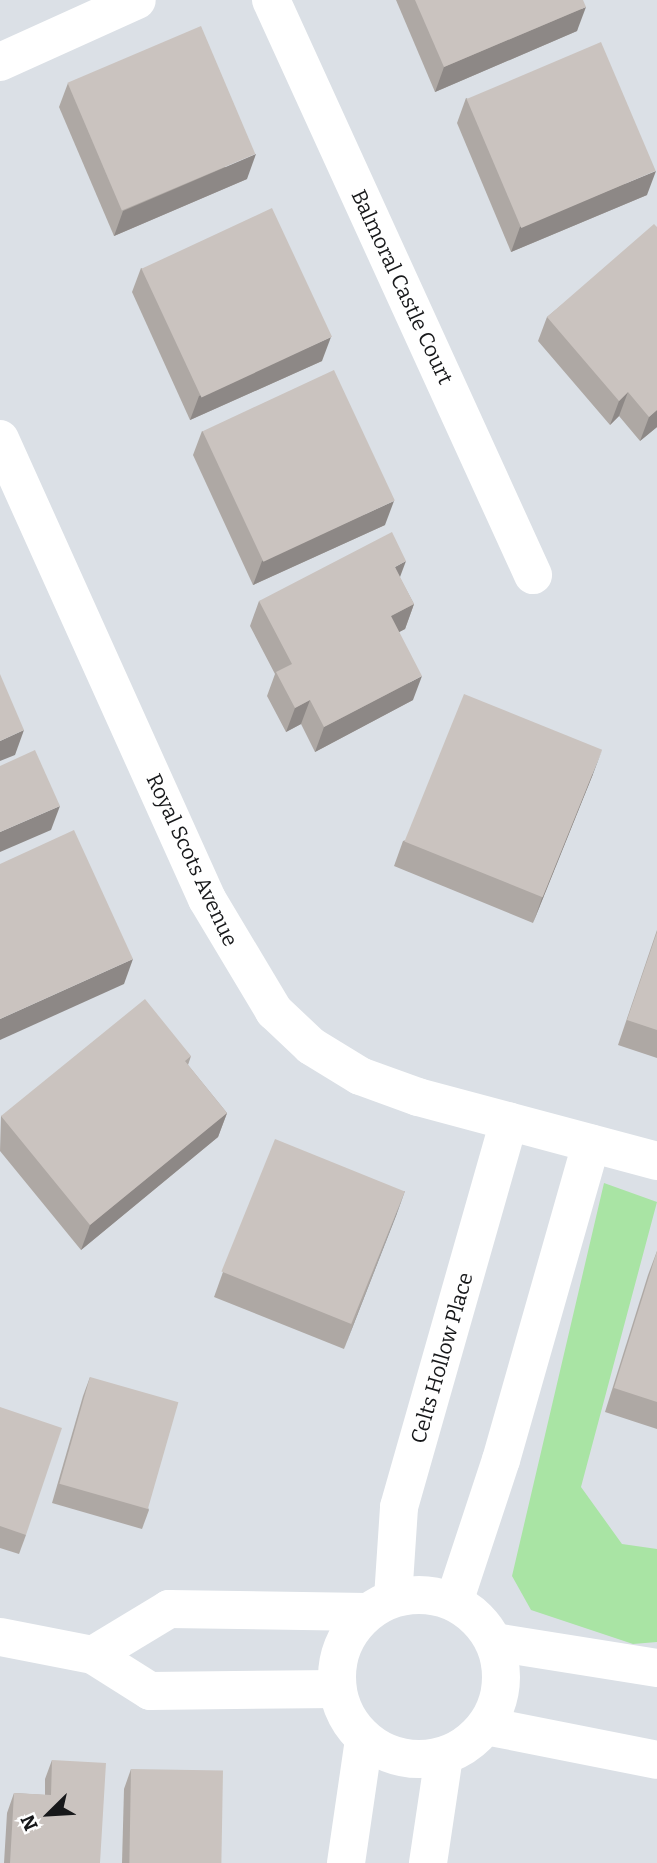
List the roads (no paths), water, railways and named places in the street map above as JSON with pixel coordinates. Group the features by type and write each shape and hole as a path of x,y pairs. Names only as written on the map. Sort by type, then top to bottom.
{"street":[{"path":"0,62 136,0"},
{"name":"Balmoral Castle Court","path":"271,0 533,575"},
{"name":"Royal Scots Avenue","path":"0,439 206,899 274,1012 311,1046 360,1076 509,1121 657,1161"},
{"name":"Celts Hollow Place","path":"380,1605 399,1507 509,1121"},
{"path":"454,1602 501,1460 591,1144"},
{"path":"93,1655 169,1609 380,1605 413,1594 454,1602 478,1618 494,1642 502,1685 486,1726 468,1745 444,1756 416,1760 388,1754 364,1739 346,1716 337,1689 339,1660 345,1642 380,1605"},
{"path":"0,1637 93,1655 150,1691 337,1689"},
{"path":"494,1642 657,1668"},
{"path":"486,1726 657,1760"},
{"path":"346,1863 364,1739"},
{"path":"428,1863 444,1756"}]}
